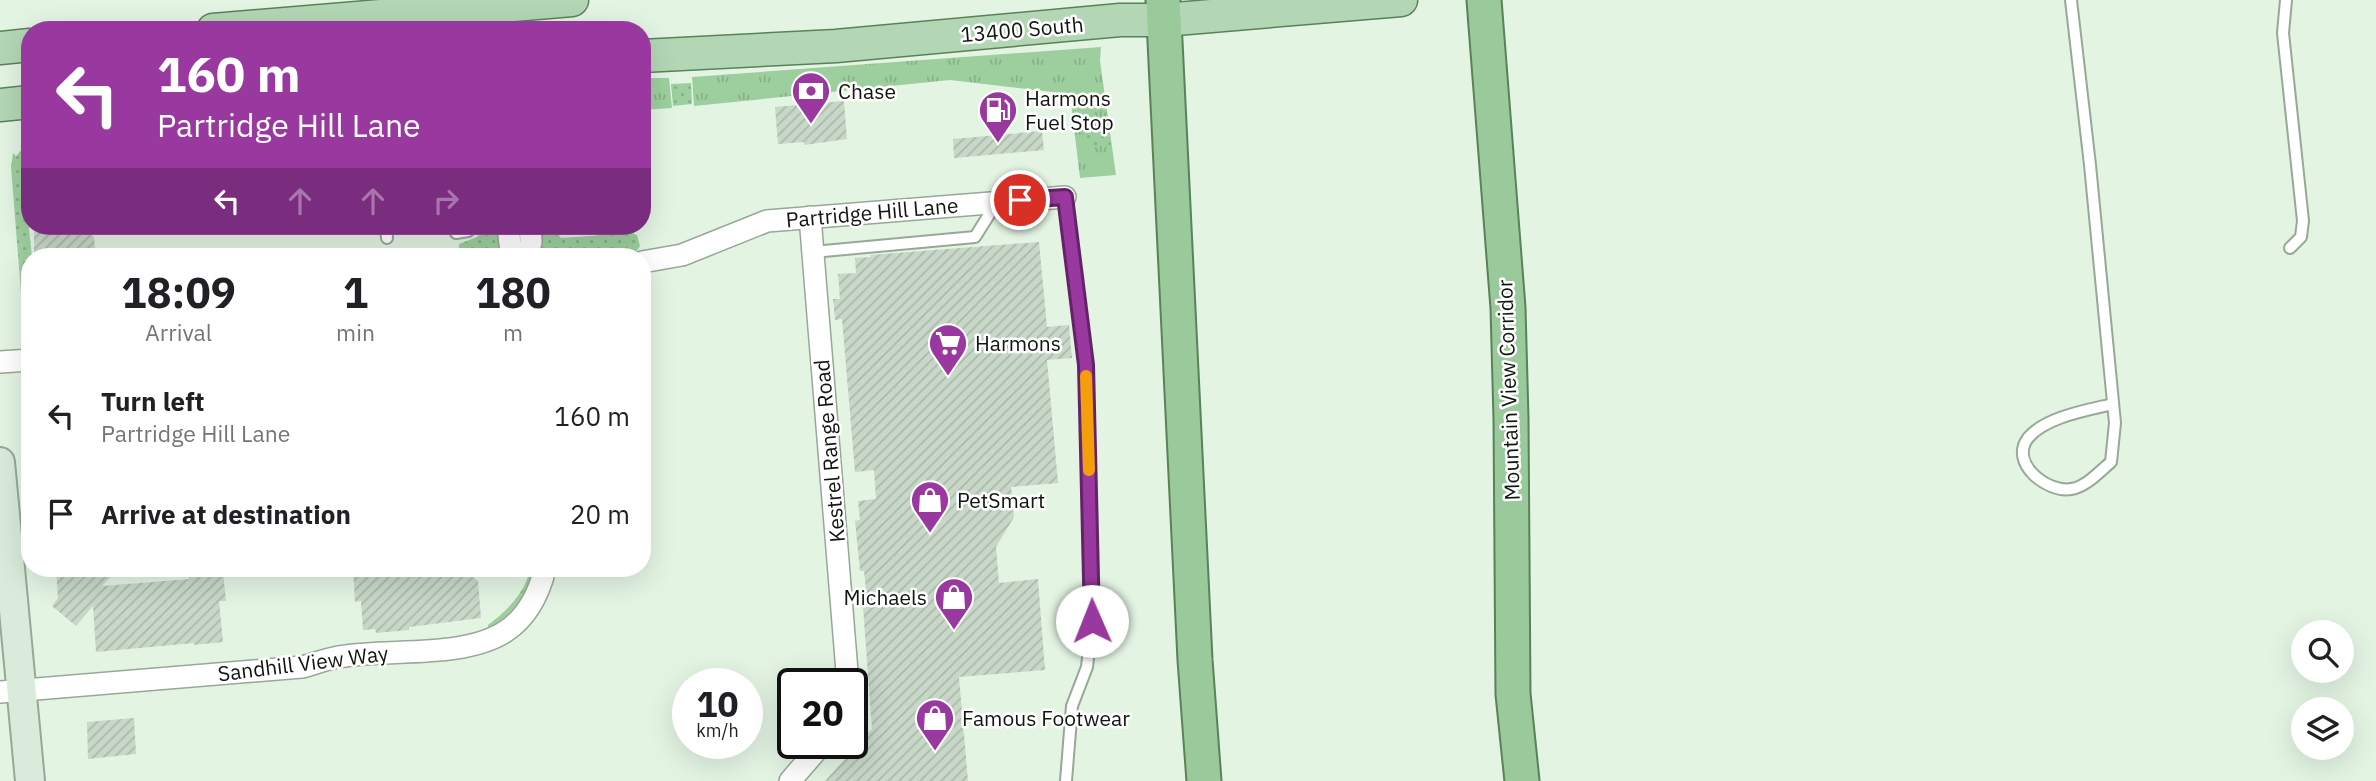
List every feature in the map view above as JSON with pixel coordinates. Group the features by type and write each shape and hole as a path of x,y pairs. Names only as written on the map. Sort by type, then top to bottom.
{"highway":[{"name":"Mountain View Corridor","path":"1484,0 1508,308 1513,694 1522,781"},
{"path":"1164,10 1195,660 1204,781"}],"main road":[{"path":"285,21 341,14 572,0"},
{"name":"13400 South","path":"651,56 836,46 1120,20 1164,10 1401,0"},
{"path":"0,48 21,46"},
{"path":"0,105 21,103"},
{"path":"0,462 11,691 30,781"}],"street":[{"name":"Partridge Hill Lane","path":"651,260 682,255 766,221 1065,197"},
{"name":"Kestrel Range Road","path":"810,217 847,668"},
{"path":"0,362 21,361"},
{"name":"Sandhill View Way","path":"11,691 302,667 338,657 467,646 488,640 515,623 535,597 542,577"},
{"path":"790,781 809,759"}],"lane":[{"path":"2071,0 2115,423 2111,462 2088,481 2071,489 2058,488 2039,479 2027,469 2022,451 2028,438 2049,424 2075,413 2113,404"},
{"path":"2286,0 2283,33 2303,221 2301,237 2290,248"},
{"name":"Partridge Hill Lane","path":"1065,197 1086,365 1092,621 1087,667 1072,706 1066,781"},
{"path":"813,252 975,237 997,202"}],"green space":[{"path":"1101,47 1100,61 1116,175 1080,178 1070,94 950,80 694,106 692,77"},
{"path":"651,78 669,78 672,108 651,109"},
{"path":"691,83 692,104 673,106 671,84"},
{"path":"1108,119 1111,145 1085,147 1082,121"},
{"path":"21,150 21,235 30,235 31,248 21,248 21,292 11,167 13,153 16,156"},
{"path":"502,235 503,248 459,248 459,244 477,237"},
{"path":"538,235 558,235 561,238 637,235 640,246 639,248 540,248"},
{"path":"533,577 524,596 504,618 488,630 488,625 509,607 528,578"}],"building":[{"name":"Chase","path":"844,101 847,139 804,145 804,142 778,144 775,107"},
{"name":"Harmons Fuel Stop","path":"1042,131 1044,150 954,158 953,139"},
{"path":"34,235 92,235 95,248 34,248"},
{"path":"1039,242 1047,327 1069,325 1072,358 1047,360 1058,483 1011,487 1014,517 996,547 999,583 1038,579 1045,670 959,677 968,781 825,781 845,759 868,759 868,733 872,729 863,607 868,607 864,571 860,571 855,521 860,520 858,501 876,499 874,470 855,472 842,319 835,320 833,299 840,299 838,274 856,273 855,258 871,257 870,255"},
{"path":"57,577 110,577 102,586 189,577 224,577 226,601 219,601 223,642 96,652 93,606 76,626 52,606 58,598"},
{"path":"353,577 473,577 478,581 481,618 376,633 375,629 363,630 361,601 355,602"},
{"path":"134,718 136,754 88,759 87,722"}],"slow traffic":[{"path":"1086,376 1089,470"}],"place":[{"name":"Chase","path":"811,125"},
{"name":"Harmons Fuel Stop","path":"998,144"},
{"name":"Harmons","path":"948,377"},
{"name":"PetSmart","path":"930,534"},
{"name":"Michaels","path":"954,631"},
{"name":"Famous Footwear","path":"935,752"}],"route":[{"path":"1020,200 1065,197 1086,365 1092,621"}]}
